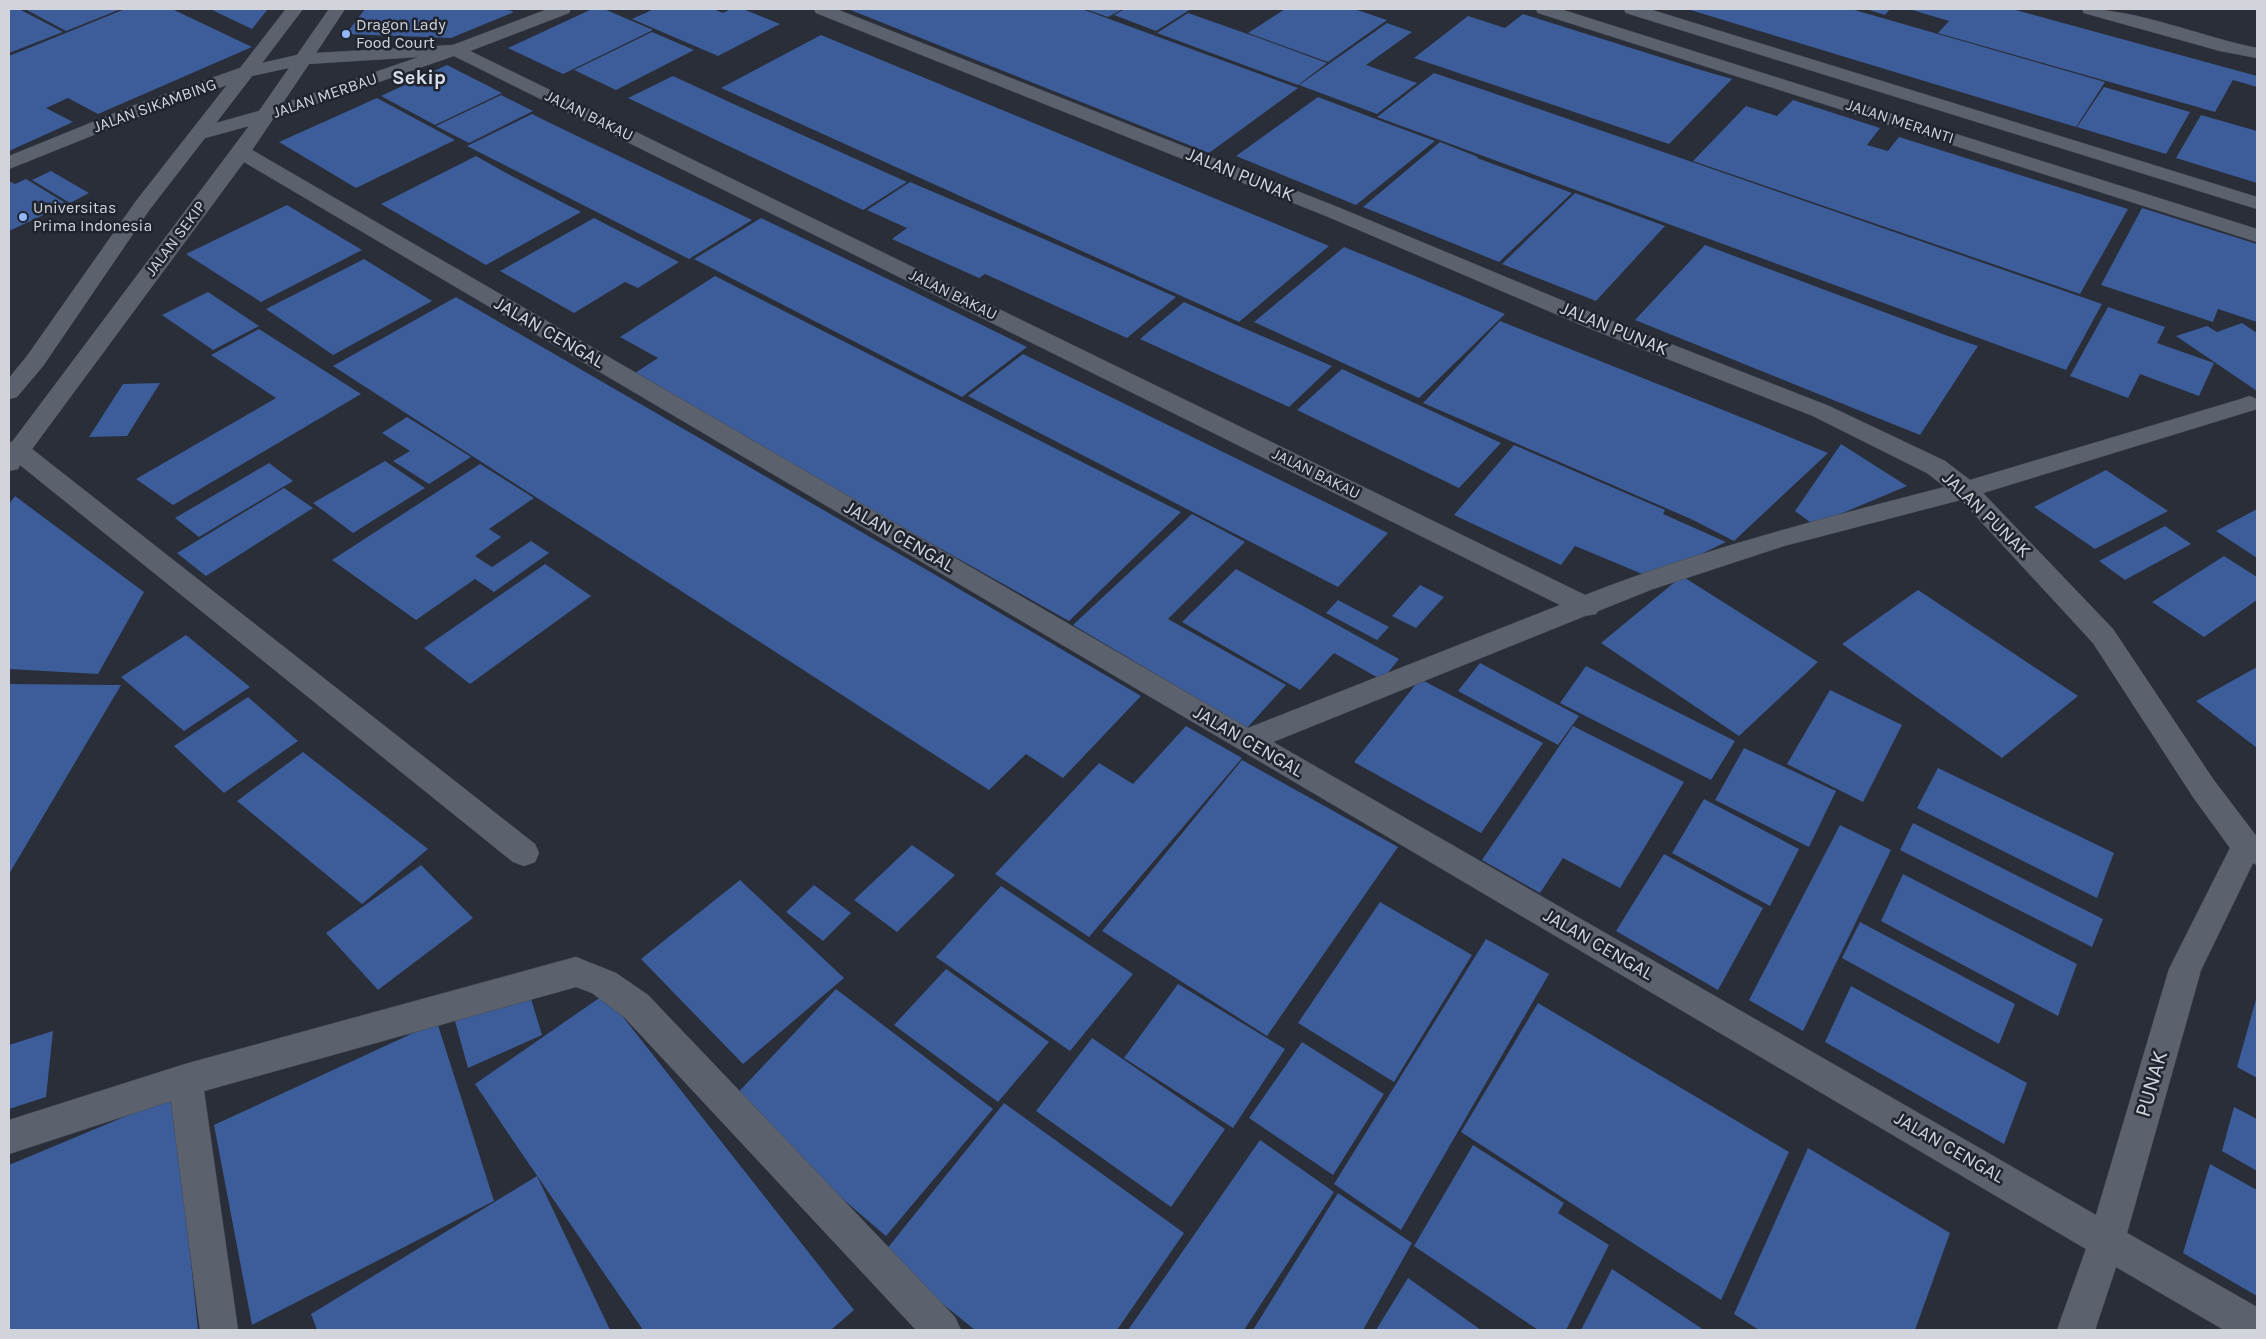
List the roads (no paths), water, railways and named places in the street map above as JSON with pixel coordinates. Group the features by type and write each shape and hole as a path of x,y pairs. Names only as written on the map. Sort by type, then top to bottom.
{"street":[{"path":"9,392 35,361 143,205 295,9"},
{"name":"JALAN SEKIP","path":"12,455 241,152 337,9"},
{"name":"JALAN MERBAU","path":"198,134 265,117 455,50 563,9"},
{"name":"JALAN PUNAK","path":"822,9 1333,212 1594,322 1821,410 1936,467 1966,490 2103,636 2203,788 2252,849"},
{"name":"JALAN MERANTI","path":"1544,9 2257,236"},
{"path":"1632,9 2257,203"},
{"path":"2090,9 2226,47 2257,53"},
{"name":"JALAN BAKAU","path":"304,59 455,50 1587,607"},
{"name":"JALAN SIKAMBING","path":"9,163 139,110 246,72 304,59"},
{"name":"JALAN CENGAL","path":"241,152 1246,741 2257,1328"},
{"path":"1246,741 1587,607 1644,582 1780,538 1966,490 2249,404"},
{"path":"12,455 524,853"},
{"name":"PUNAK","path":"2076,1330 2108,1240 2185,969 2252,849"},
{"path":"9,1137 185,1080 576,972 604,984 636,1006 942,1330"},
{"path":"185,1080 219,1330"}],"place":[{"name":"Dragon Lady Food Court","path":"346,34"},
{"name":"Universitas Prima Indonesia","path":"23,217"}],"district":[{"name":"Sekip","path":"419,78"}]}
